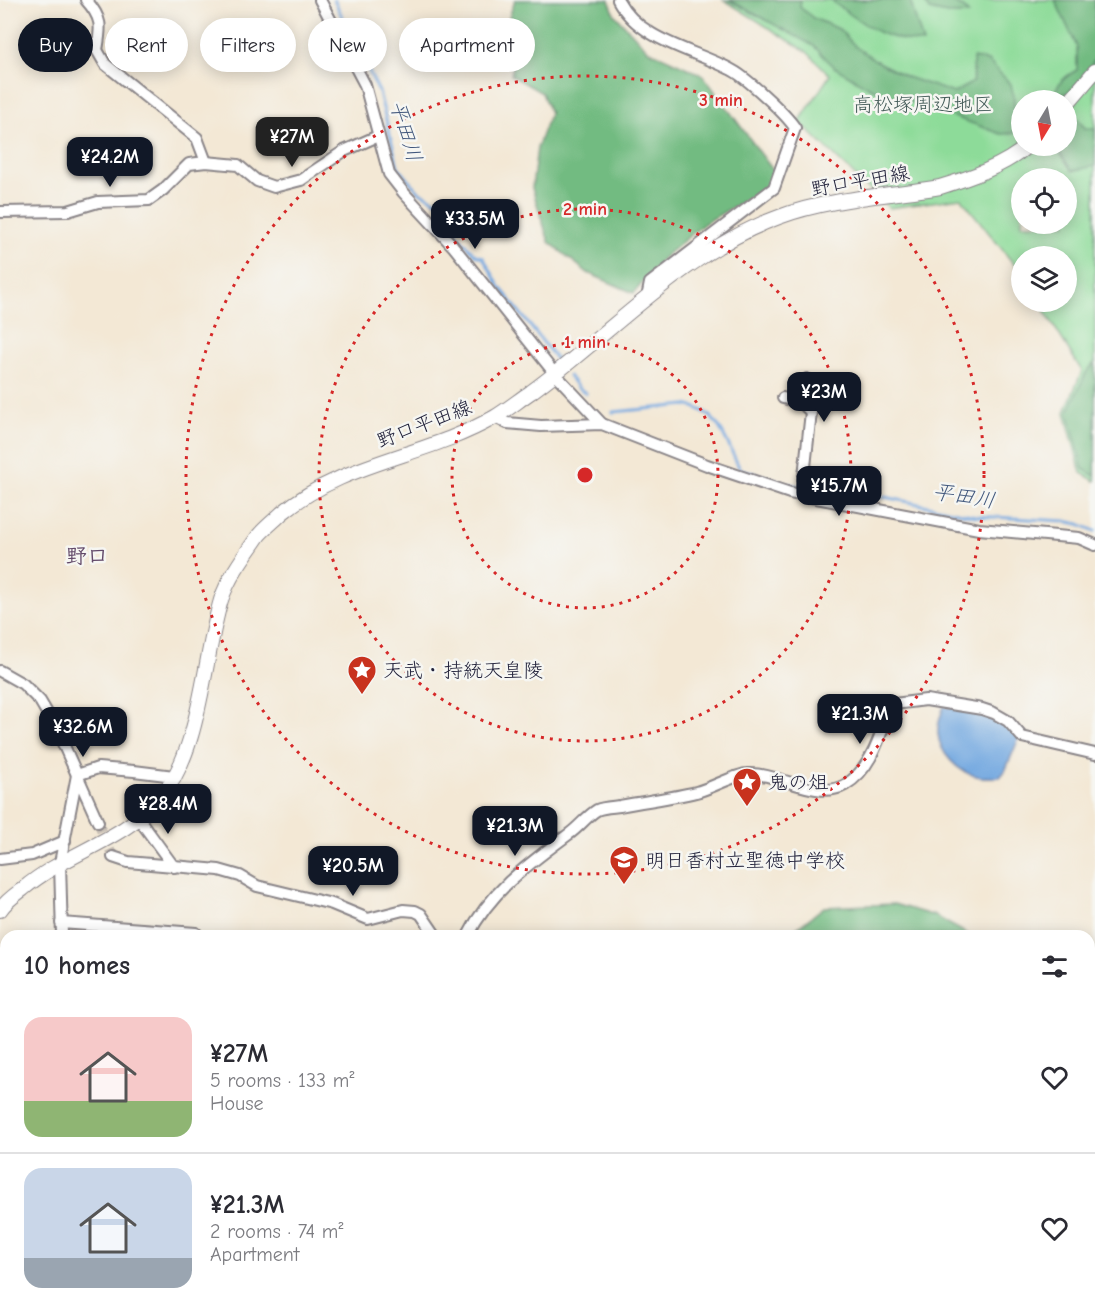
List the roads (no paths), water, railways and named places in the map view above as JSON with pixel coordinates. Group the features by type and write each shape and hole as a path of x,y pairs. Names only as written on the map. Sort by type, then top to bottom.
{"main road":[{"path":"1077,92 1095,71"},
{"name":"野口平田線","path":"1,905 60,863 99,844 139,819 161,797 186,752 222,599 236,568 263,530 298,500 336,478 437,444 495,417 555,374 647,298 714,248 778,217 825,204 940,187 975,176 1011,155"}],"street":[{"path":"86,0 98,17 101,27 97,50 105,64 197,138 206,162"},
{"path":"320,0 365,85 389,174 453,246 555,374 603,424"},
{"path":"618,0 625,13 656,36 742,75 795,128 774,188 650,283 647,298"},
{"path":"0,212 68,211 98,202 150,200 189,164 206,162 238,165 257,181 274,187 301,180 344,151 378,136"},
{"path":"802,403 807,379"},
{"path":"783,398 802,403 811,412 803,489"},
{"path":"495,417 507,423 541,426 603,424 752,481 790,493 803,489 980,529 1079,538 1095,545"},
{"path":"0,671 23,684 40,701 57,730 98,822"},
{"path":"471,930 501,888 598,810 696,792 744,774 766,776 816,789 828,790 845,784 856,776 871,758 890,708 894,704 926,700 982,709 1008,721 1022,737 1095,754"},
{"path":"77,775 98,768 174,776"},
{"path":"62,930 60,863 77,775"},
{"path":"139,819 174,867"},
{"path":"0,859 32,855 65,841"},
{"path":"113,857 128,862 219,870 240,876 257,886 332,904 368,919 403,910 415,911 421,914 432,930"},
{"path":"61,923 156,930"}],"water":[{"path":"944,706 993,717 1004,722 1019,738 1005,771 1000,777 969,774 956,766 946,754 939,740 938,730"}],"waterway":[{"name":"平田川","path":"334,0 379,92 398,167 418,191 453,210 457,235 476,255 483,257 499,286 557,360"},
{"name":"平田川","path":"569,376 578,388 586,393"},
{"name":"平田川","path":"613,412 686,405 698,408 707,414 720,429 740,469 787,484 860,497 885,497 976,516 1065,521 1095,531"}],"tunnel":[{"path":"98,822 113,857"}],"place":[{"name":"天武・持統天皇陵","path":"362,696"},
{"name":"鬼の俎","path":"747,808"},
{"name":"明日香村立聖徳中学校","path":"624,886"}],"district":[{"name":"野口","path":"87,556"}],"park label":[{"name":"高松塚周辺地区","path":"923,104"}]}
